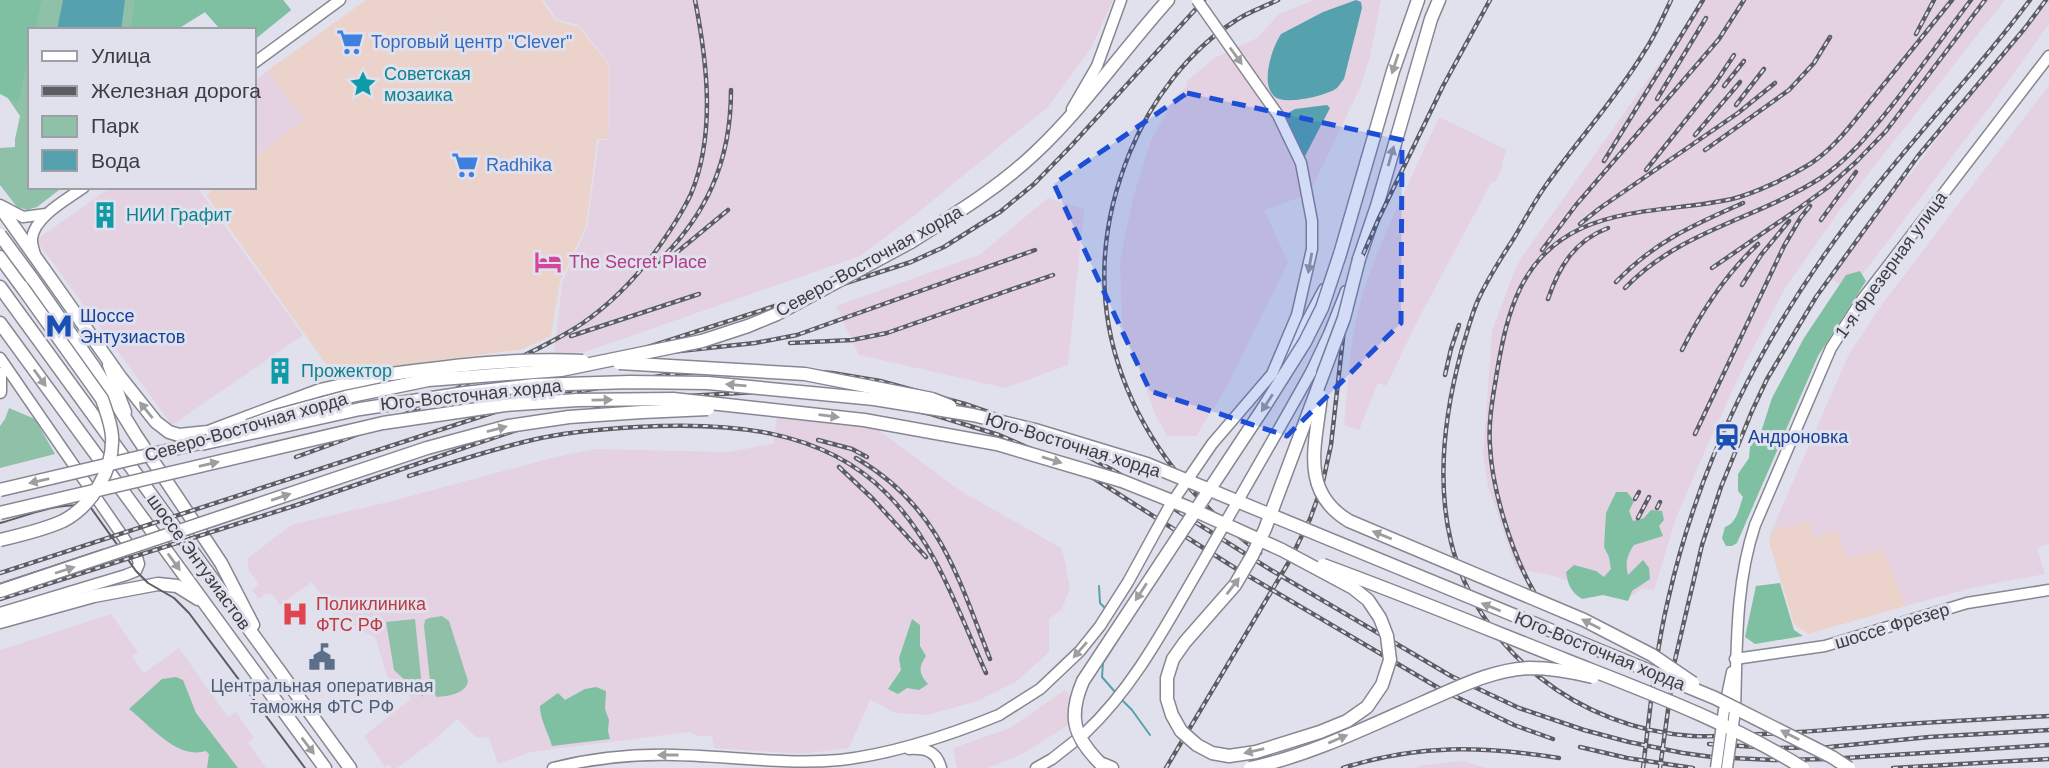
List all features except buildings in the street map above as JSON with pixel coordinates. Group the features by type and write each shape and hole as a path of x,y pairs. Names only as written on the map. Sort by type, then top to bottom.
{"main road":[{"path":"256,61 340,0"},
{"path":"1063,123 1097,66 1121,0"},
{"name":"Северо-Восточная хорда","path":"0,490 201,444 276,416 346,397 428,380 561,370 702,341 748,326 809,298 909,243 971,204 1035,153 1168,0"},
{"path":"1197,0 1278,115 1301,163 1307,187 1312,221 1312,249 1307,276 1297,315 1272,374"},
{"path":"1112,768 1093,756 1078,735 1074,718 1075,700 1083,681 1305,342 1322,308 1393,71 1418,0"},
{"name":"Северо-Восточная хорда","path":"0,513 383,423 505,405 577,400 673,399 864,420 997,444 1122,481 1187,507 1282,550 1353,588 1368,600 1380,618 1387,636 1390,660 1382,685 1367,707 1347,721 1320,732 1256,752 1229,756 1212,752 1197,745 1181,731 1167,698 1167,678 1173,659 1185,642 1235,585 1252,556 1278,496 1344,318 1359,258 1439,0"},
{"name":"1-я Фрезерная улица","path":"1730,710 1742,575 1749,542 1831,348 1869,290 2049,56"},
{"path":"36,256 32,235 46,214 81,189"},
{"path":"0,206 23,217 46,214"},
{"path":"0,206 104,354 156,422 169,432 179,435 208,432 320,390 391,374 519,359 805,374 932,399 973,415"},
{"path":"0,234 94,367 221,563 270,659"},
{"path":"886,752 999,715 1040,689 1080,651 1100,626 1128,582 1169,507 1212,444 1272,374 1300,332 1340,254"},
{"path":"0,257 91,381 102,399 112,435 111,453 105,472 96,491 77,511 66,520 51,526 0,540"},
{"path":"1036,768 1052,759 1101,718 1142,664 1273,440 1329,334 1359,258"},
{"name":"шоссе Энтузиастов","path":"0,287 350,768"},
{"name":"шоссе Энтузиастов","path":"0,323 325,768"},
{"path":"104,354 135,434"},
{"path":"0,358 137,557 139,564 136,571 126,575 0,613"},
{"path":"0,374 0,393"},
{"path":"1322,378 1313,469 1320,494 1338,514 1584,620 1652,655 1715,698"},
{"name":"Юго-Восточная хорда","path":"201,444 360,409 465,393 548,385 708,383 874,399 973,415 1035,430 1147,464 1715,698 1849,768"},
{"path":"0,591 427,448 508,426 630,412 760,408"},
{"name":"Юго-Восточная хорда","path":"1282,550 1631,685 1763,744 1803,768"},
{"path":"0,622 94,596 158,584 177,586 202,601"},
{"name":"шоссе Фрезер","path":"1735,659 1812,649 1968,603 2049,590"},
{"path":"1250,768 1318,747 1499,672 1529,668 1556,670 1631,685"},
{"path":"1716,768 1730,710"},
{"path":"1727,768 1730,710"},
{"path":"553,768 601,758 675,755 804,761 841,760 917,749 928,750 938,759 941,768"}],"highlighted area":[{"path":"1187,93 1402,140 1401,323 1287,436 1150,391 1054,184"}],"shaded area":[{"path":"366,0 542,0 556,21 579,27 609,65 608,139 597,139 586,226 560,281 551,336 523,349 333,374 206,195 214,189 256,189 256,156 304,119 267,71"},
{"path":"544,0 1113,0 1091,48 1048,107 860,256 585,352 554,354 562,283 587,227 599,140 608,140 610,65 579,25 557,20"},
{"path":"1314,0 1381,0 1370,57 1360,88 1309,194 1264,210 1288,262 1225,390 1196,436 1167,436 1155,414 1122,323 1120,262 1133,198 1151,140 1176,96 1186,87 1187,81 1214,58 1257,38 1279,14"},
{"path":"1700,0 2005,0 1840,210 1786,287 1745,363 1704,453 1676,518 1654,590 1643,588 1629,598 1516,568 1488,486 1483,455 1492,331 1515,269 1524,254 1683,30"},
{"path":"2049,0 2049,24 1989,108 1849,292 1832,279 1906,175 1909,176"},
{"path":"267,71 304,119 256,156 256,80"},
{"path":"2049,85 2049,544 2037,548 2045,574 1971,588 1906,606 1883,549 1847,559 1838,531 1814,538 1809,520 1771,532 1849,354 1880,307"},
{"path":"1439,117 1507,150 1502,162 1503,167 1495,182 1491,183 1386,386 1378,383 1359,430 1344,425 1351,348 1358,311 1386,232"},
{"path":"108,189 198,189 303,335 172,425 36,240"},
{"path":"1048,198 1084,209 1068,365 1005,388 859,355 836,306 979,255"},
{"path":"778,410 870,424 961,491 1061,548 1070,588 1062,609 1049,619 1049,652 1017,681 977,701 928,715 895,713 870,700 849,748 802,754 714,748 712,736 698,736 689,732 531,752 498,764 489,738 476,737 457,719 432,742 397,768 392,768 389,764 385,767 364,736 411,699 405,691 401,695 387,676 375,637 353,627 339,607 330,606 312,582 280,605 271,593 266,593 259,599 252,590 259,584 249,571 247,559 291,525 595,449 728,452 773,444"},
{"path":"1809,520 1884,548 1906,606 1808,634 1794,624 1769,542 1771,532"},
{"path":"111,614 138,652 132,656 144,673 179,648 228,717 236,712 254,738 248,743 266,768 0,768 0,650"},
{"path":"1065,690 1084,713 1065,727 1021,755 995,765 987,768 957,768 953,748 1010,728"},
{"path":"1463,761 1486,768 1417,768 1417,766"}],"green space":[{"path":"0,0 283,0 291,10 256,38 256,28 219,28 205,12 179,28 28,28 28,189 60,189 37,207 27,210 17,207 0,185 0,148 15,147 20,116 7,97"},
{"path":"0,0 42,0 35,28 28,28 28,60 18,103 0,94"},
{"path":"135,0 283,0 291,10 256,38 256,28 219,28 205,12 179,28 131,28"},
{"path":"1860,271 1866,281 1818,356 1737,543 1726,546 1722,538 1725,527 1735,519 1743,497 1738,491 1738,474 1749,458 1750,447 1762,429 1772,398 1804,338 1846,275"},
{"path":"9,408 35,419 55,454 0,468 0,426"},
{"path":"1616,492 1627,492 1634,501 1629,511 1633,521 1644,518 1651,510 1662,511 1664,520 1659,526 1663,536 1634,545 1627,559 1628,575 1643,560 1649,568 1650,579 1632,591 1628,601 1603,595 1582,599 1571,588 1566,572 1574,565 1596,571 1604,577 1611,569 1604,547 1606,513"},
{"path":"1780,583 1794,630 1803,636 1755,644 1745,637 1756,586"},
{"path":"442,616 449,621 468,681 460,692 437,697 431,690 424,626 425,620"},
{"path":"415,619 423,697 394,670 386,622"},
{"path":"912,619 920,625 920,646 926,656 921,670 928,684 919,690 907,688 898,694 888,689 901,670 899,658"},
{"path":"176,677 183,680 196,713 238,768 207,768 209,754 206,751 195,752 174,746 129,709 162,679"},
{"path":"596,687 606,691 605,709 609,720 610,739 552,746 540,706 558,693 565,700 585,689"}],"water":[{"path":"63,0 125,0 121,28 57,28"},
{"path":"1356,0 1361,2 1362,8 1344,79 1338,87 1305,99 1287,100 1274,96 1268,83 1269,65 1281,34 1323,12"},
{"path":"1327,105 1330,108 1304,158 1293,159 1282,121 1283,116 1295,109"}],"waterway":[{"path":"1099,586 1100,603 1105,608"},
{"path":"1116,693 1102,677 1103,663 1119,638"},
{"path":"1122,700 1150,735"}],"tram line":[{"path":"0,523 71,505 91,508 136,571 148,583 174,598 189,613 305,768"}],"railway":[{"path":"296,457 399,417 560,337 604,307 642,269 667,235 691,194 704,147 706,72 695,0"},
{"path":"434,420 580,369 911,262 944,247 1000,212 1034,184 1204,0"},
{"path":"1260,553 1214,514 1176,471 1145,425 1122,375 1108,322 1105,268 1112,211 1130,152 1160,96 1187,62 1218,33 1245,15 1278,0"},
{"path":"1166,768 1290,560 1310,519 1322,486 1331,445 1345,320 1355,273 1443,86 1490,0"},
{"path":"1671,0 1652,40 1633,70 1536,200 1490,276 1473,312 1451,396 1443,470 1446,518 1451,542 1465,582 1484,618 1510,650 1540,678 1574,701 1611,718 1651,730 1692,736 1715,736 2049,716"},
{"path":"1604,161 1703,0"},
{"path":"1542,250 1576,205 1719,39 1744,0"},
{"path":"1916,34 1934,0"},
{"path":"1534,592 1504,521 1495,482 1490,437 1492,400 1506,328 1520,288 1531,270 1544,254 1561,240 1600,221 1637,212 1732,199 1772,184 1810,164 1843,134 1952,0"},
{"path":"1625,288 1670,252 1794,193 1841,163 1894,103 1971,0"},
{"path":"1712,268 1827,188 1856,162 1886,131 1985,0"},
{"path":"1643,768 1660,642 1681,548 1716,449 1738,401 1789,309 1849,221 2030,0"},
{"path":"1660,768 1675,660 1702,545 1721,487 1767,379 1816,297 1918,156 2046,0"},
{"path":"1657,99 1706,18"},
{"path":"1705,150 1789,90 1814,63 1830,37"},
{"path":"1646,170 1716,82 1734,55"},
{"path":"1724,86 1744,61"},
{"path":"1736,105 1764,69"},
{"path":"1695,135 1740,82"},
{"path":"1580,224 1738,113 1775,83"},
{"path":"653,267 688,229 712,187 726,141 731,90"},
{"path":"1821,220 1856,172"},
{"path":"1616,282 1660,245 1743,203"},
{"path":"1695,434 1784,246 1810,206"},
{"path":"676,253 728,210"},
{"path":"1742,285 1761,255 1789,221"},
{"path":"1548,299 1569,256 1586,240 1608,228"},
{"path":"1682,350 1715,294 1758,244"},
{"path":"642,355 755,343 797,335 1035,250"},
{"path":"790,343 852,340 887,333 1053,275"},
{"path":"571,336 699,294"},
{"path":"1445,375 1459,325"},
{"path":"0,573 529,401 671,374 774,369 832,373 880,381 965,404 1058,440 1116,472 1271,570 1451,676 1519,708 1584,730 1683,753 1773,760 2049,745"},
{"path":"0,599 297,505 537,423 606,407 671,397 773,391 829,395 868,400 931,414 999,435 1045,455 1095,479 1235,568 1442,690 1514,725 1553,739"},
{"path":"196,521 513,421"},
{"path":"409,476 532,440 597,430 703,426 769,433 801,442 832,454 860,471 903,512 944,578 986,673"},
{"path":"818,440 852,449 867,457"},
{"path":"856,458 884,477 907,498 926,521 955,571 990,659"},
{"path":"839,467 873,499 926,557"},
{"path":"1635,499 1639,492"},
{"path":"1638,518 1649,497"},
{"path":"1657,508 1660,502"},
{"path":"0,585 103,551"},
{"path":"1709,744 1773,748 1829,747 1929,737 2049,730"},
{"path":"1580,747 1627,758 1693,768"},
{"path":"1343,768 1424,751 1503,751 1559,758"},
{"path":"1893,768 2049,759"}],"place":[{"name":"Торговый центр \"Clever\"","path":"350,42"},
{"name":"Советская мозаика","path":"363,84"},
{"name":"Radhika","path":"465,165"},
{"name":"НИИ Графит","path":"105,215"},
{"name":"The Secret Place","path":"548,262"},
{"name":"Шоссе Энтузиастов","path":"59,326"},
{"name":"Прожектор","path":"280,371"},
{"name":"Андроновка","path":"1727,437"},
{"name":"Поликлиника ФТС РФ","path":"295,614"},
{"name":"Центральная оперативная таможня ФТС РФ","path":"322,657"}]}
